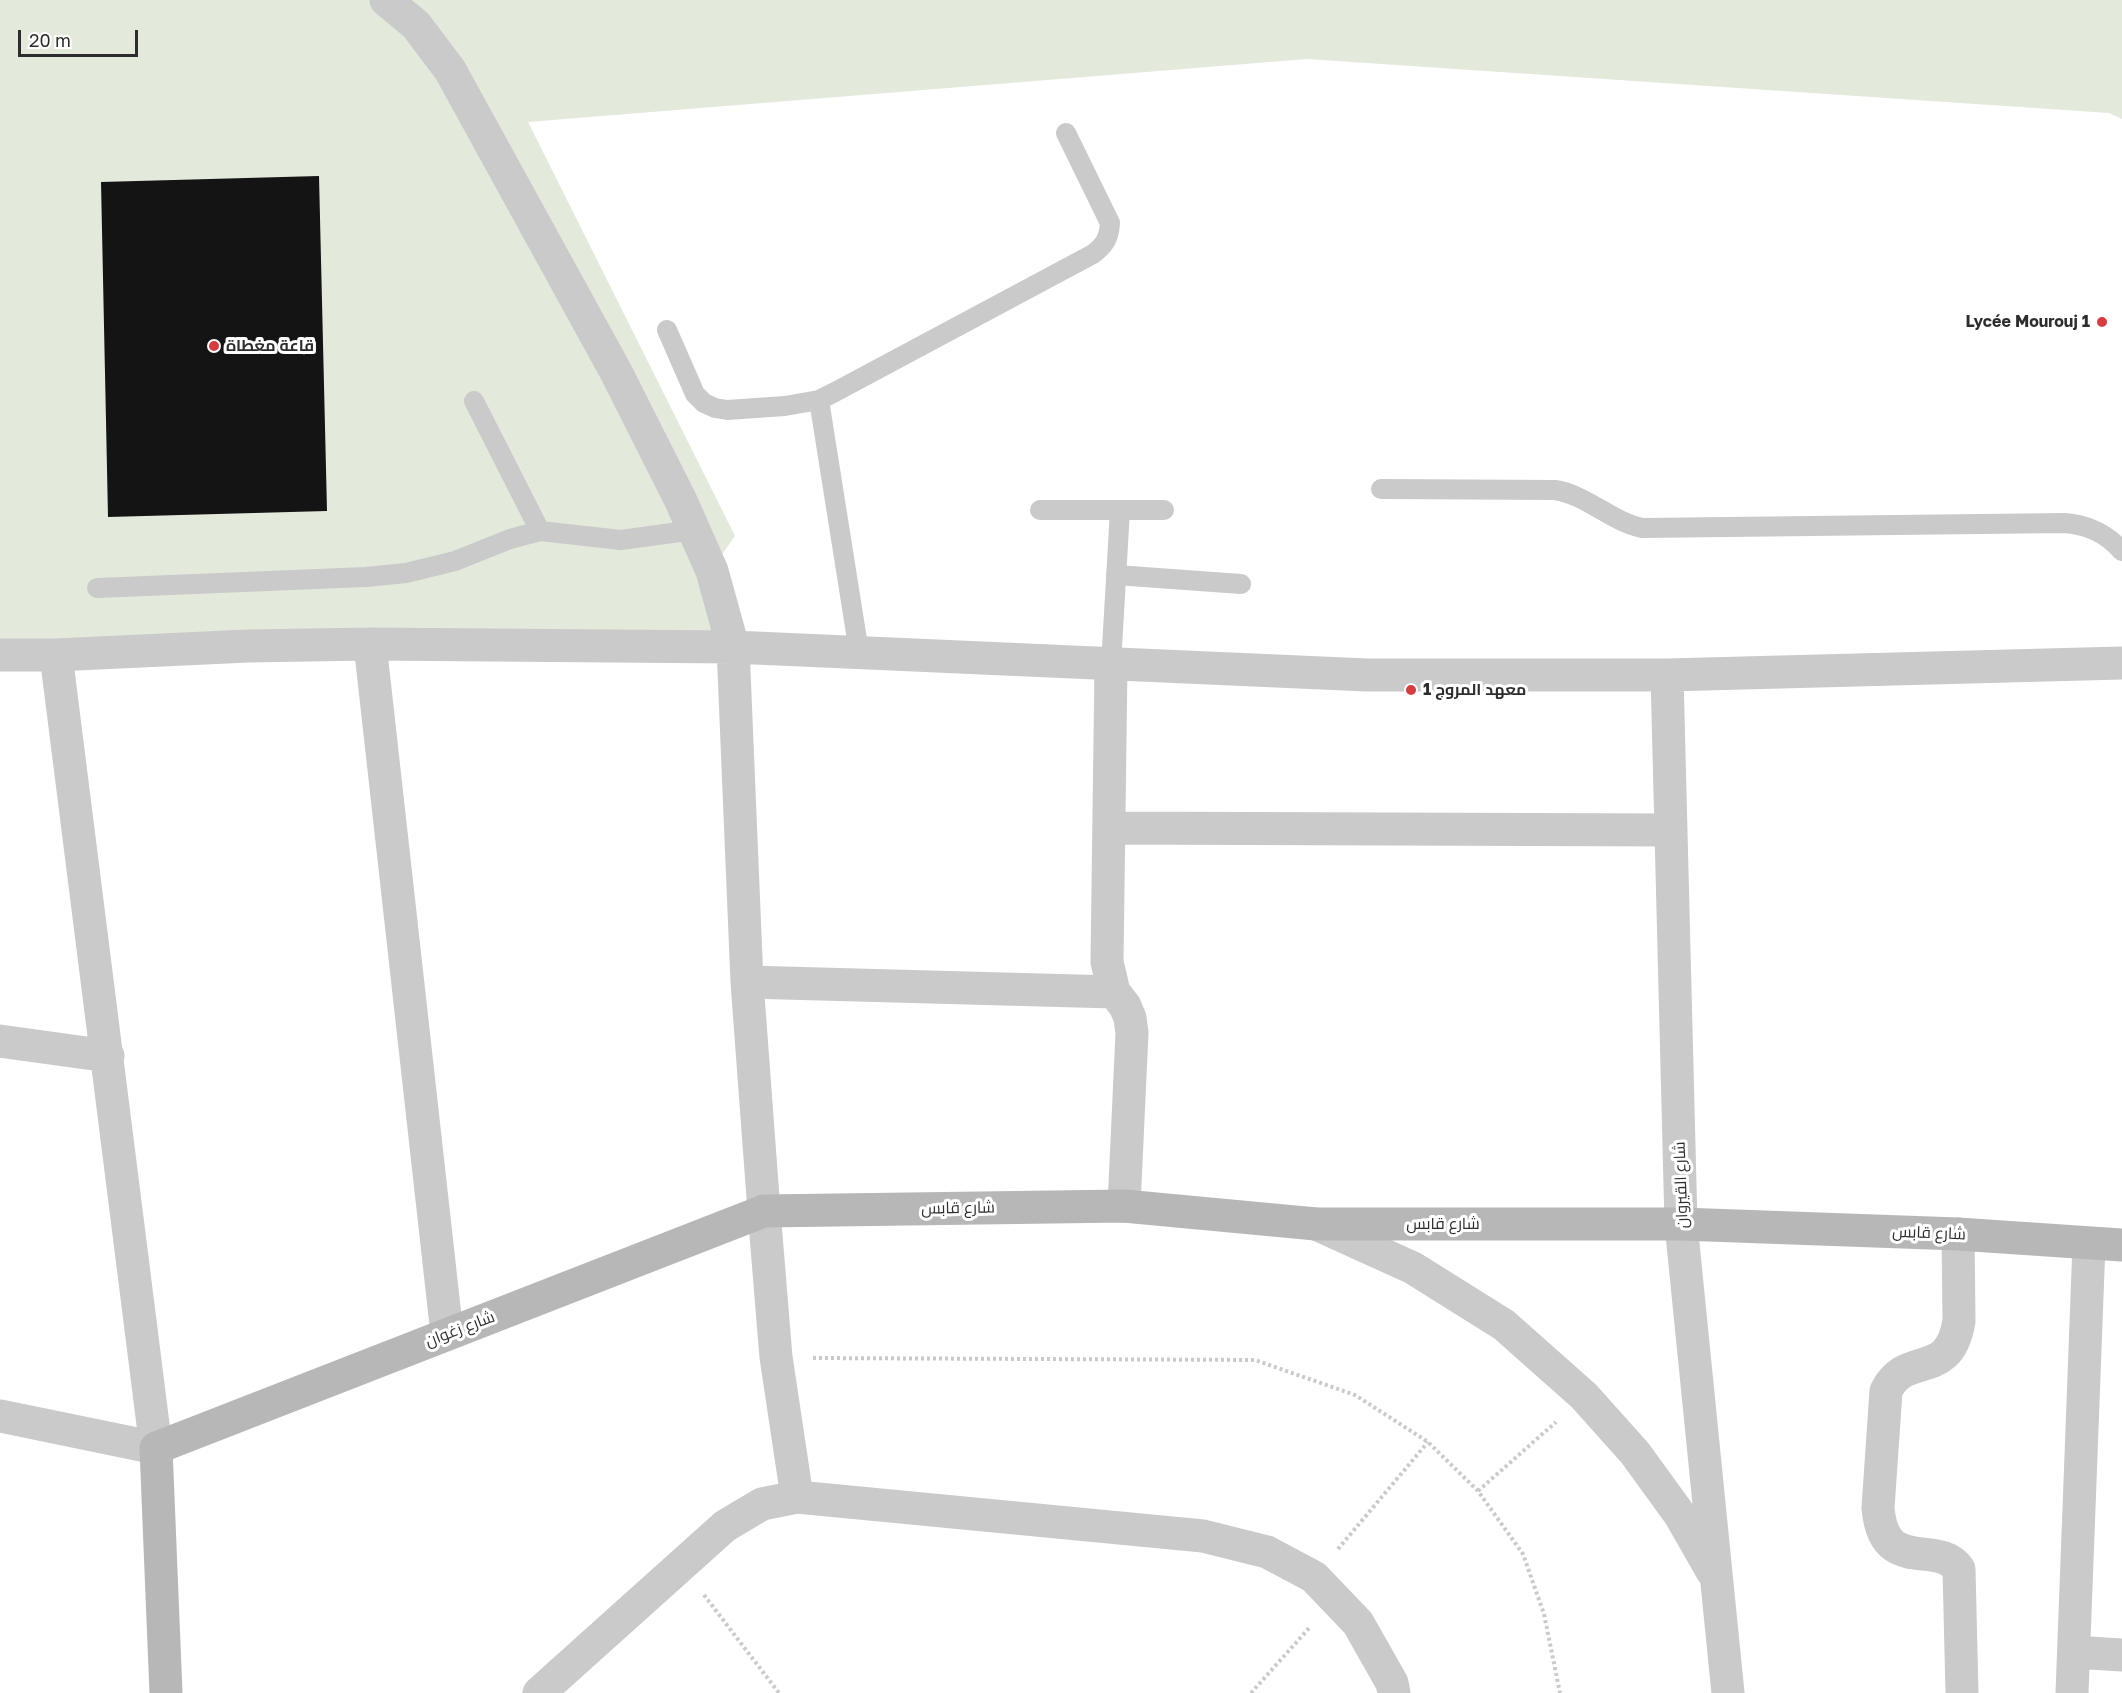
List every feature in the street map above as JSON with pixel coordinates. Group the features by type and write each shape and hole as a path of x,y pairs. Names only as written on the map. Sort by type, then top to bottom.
{"street":[{"path":"386,0 416,25 450,70 616,372 712,571 733,647 747,982 764,1211 776,1358 797,1497"},
{"path":"370,644 447,1334"},
{"path":"0,655 370,644 733,647 1367,675 1667,675 2122,663"},
{"path":"56,655 156,1448 166,1693"},
{"path":"1111,665 1107,962 1114,992 1125,1006 1130,1018 1132,1033 1124,1206"},
{"name":"شارع القيروان","path":"1667,675 1681,1224 1728,1693"},
{"path":"1109,828 1671,830"},
{"path":"747,982 1114,992"},
{"path":"0,1041 108,1056"},
{"name":"شارع قابس","path":"764,1211 1124,1206 1316,1224 1681,1224 1958,1234 2122,1245"},
{"name":"شارع زغوان","path":"156,1448 764,1211"},
{"path":"1316,1224 1413,1268 1504,1325 1584,1396 1635,1453 1680,1515 1717,1580"},
{"path":"1958,1234 1959,1321 1956,1335 1941,1358 1929,1364 1899,1372 1891,1380 1886,1391 1878,1508 1879,1522 1885,1536 1894,1546 1906,1552 1947,1558 1959,1569 1962,1693"},
{"path":"2072,1693 2089,1244"},
{"path":"0,1416 156,1448"},
{"path":"539,1693 725,1526 762,1504 797,1497 1203,1536 1267,1552 1325,1587 1358,1623 1392,1683 1394,1693"},
{"path":"2074,1652 2122,1654"}],"lane":[{"path":"667,330 695,394 704,403 727,410 819,400 1103,247 1109,236 1110,223 1066,133"},
{"path":"819,400 859,652"},
{"path":"474,401 540,531"},
{"path":"1381,489 1555,490 1577,496 1617,521 1642,528 2080,524 2107,536 2122,551"},
{"path":"1040,510 1164,510"},
{"path":"1111,665 1120,510"},
{"path":"97,588 366,577 406,573 455,561 510,539 540,531 621,540 694,530"},
{"path":"1116,575 1241,584"}],"path":[{"path":"776,1358 1255,1360 1355,1395 1428,1442 1478,1491 1523,1554 1544,1614 1560,1693"},
{"path":"1478,1491 1584,1396"},
{"path":"1251,1693 1428,1442"},
{"path":"681,1566 779,1693"}],"shaded area":[{"path":"0,0 2122,0 2122,119 2109,113 1307,59 528,122 735,536 706,577 723,637 0,654"}],"building":[{"name":"قاعة مغطاة","path":"319,176 327,511 108,517 101,182"}],"place":[{"name":"Lycée Mourouj 1","path":"2102,322"},
{"name":"قاعة مغطاة","path":"214,346"},
{"name":"معهد المروج 1","path":"1411,690"}]}
